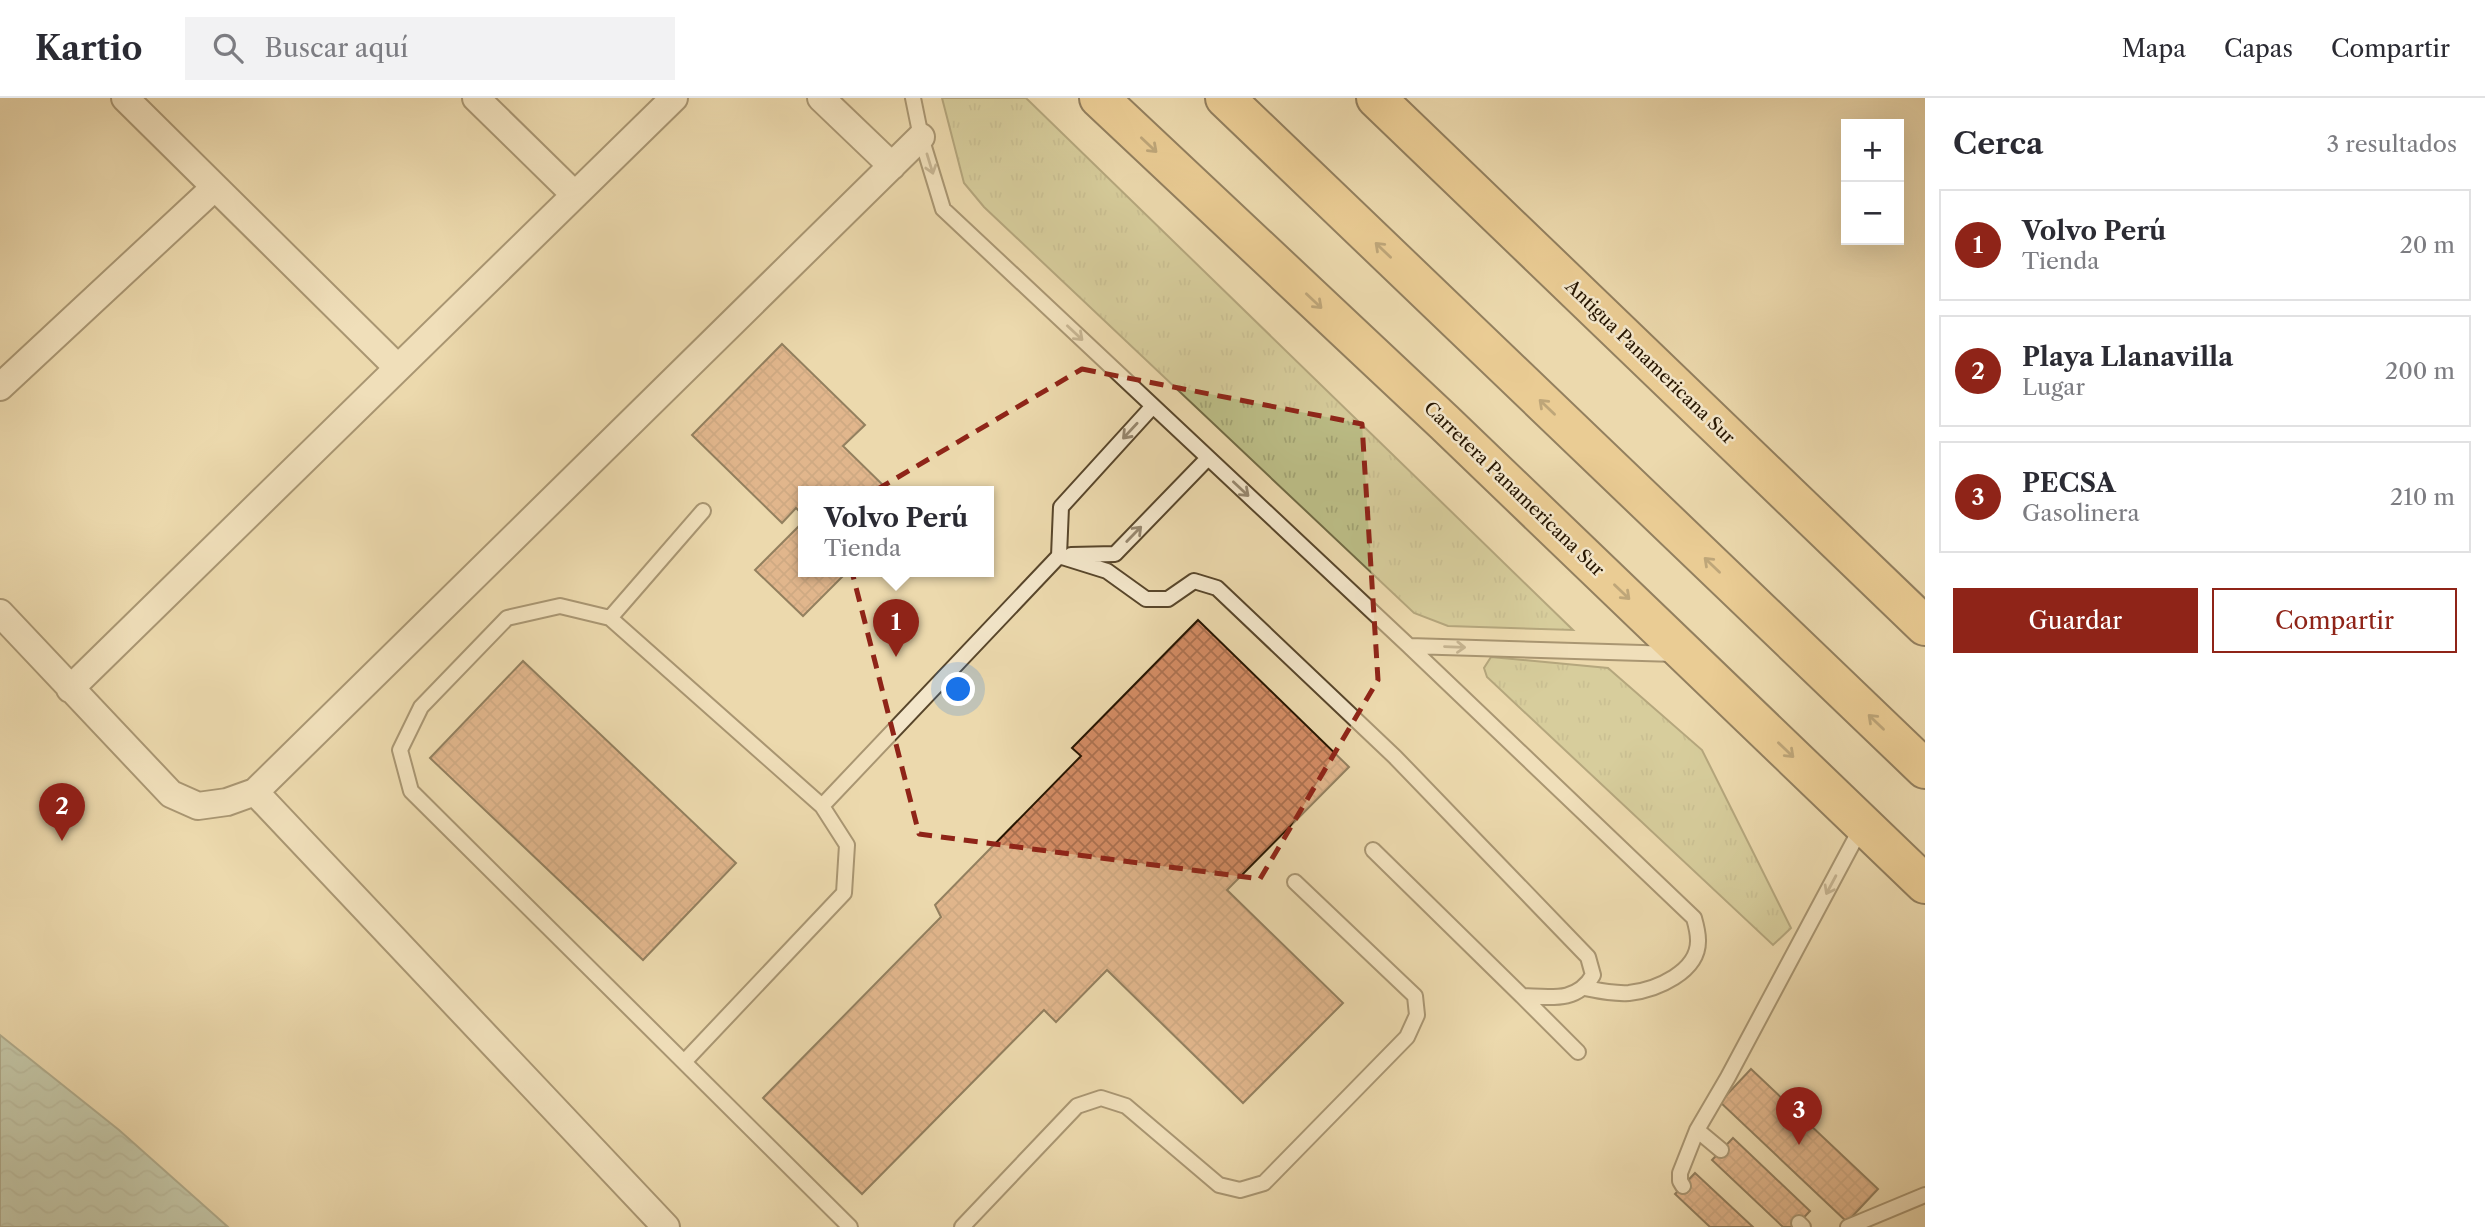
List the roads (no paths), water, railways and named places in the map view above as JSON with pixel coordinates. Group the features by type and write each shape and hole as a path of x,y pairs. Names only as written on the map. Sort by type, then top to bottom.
{"main road":[{"name":"Carretera Panamericana Sur","path":"1099,98 1687,654 1925,884"},
{"path":"1225,98 1925,769"},
{"name":"Antigua Panamericana Sur","path":"1376,98 1925,626"}],"street":[{"path":"125,98 398,368"},
{"path":"476,98 575,195"},
{"path":"71,689 674,98"},
{"path":"821,98 892,166"},
{"path":"0,613 171,794 198,806 227,802 255,792 921,137"},
{"path":"0,387 215,187"},
{"path":"255,792 666,1227"}],"lane":[{"path":"913,98 921,137 943,209 1409,646 1694,918 1699,942 1691,963 1672,979 1631,993 1585,988 1569,995 1522,996"},
{"path":"822,806 1059,556 1061,507 1153,406"},
{"path":"1059,556 1115,554 1208,458"},
{"path":"610,618 703,511"},
{"path":"1059,556 1108,571 1146,599 1168,599 1194,581 1217,588 1395,757 1588,957 1593,975 1585,988"},
{"path":"684,1062 844,893 847,845 822,806 610,618 560,606 507,618 421,707 400,750 411,791 850,1227"},
{"path":"1409,646 1687,654"},
{"path":"1684,1186 1679,1181 1680,1173 1697,1130 1732,1081 1862,824"},
{"path":"1373,850 1578,1052"},
{"path":"962,1227 1076,1106 1101,1098 1126,1106 1219,1185 1240,1190 1264,1182 1407,1037 1417,1015 1415,996 1295,882"},
{"path":"1697,1130 1721,1150"},
{"path":"1848,1227 1925,1195"},
{"path":"1862,1206 1874,1217"}],"water":[{"path":"0,1035 119,1130 228,1227 0,1227"}],"place":[{"name":"Volvo Perú","path":"896,657"},
{"name":"Playa Llanavilla","path":"62,841"},
{"name":"PECSA","path":"1799,1145"}]}
